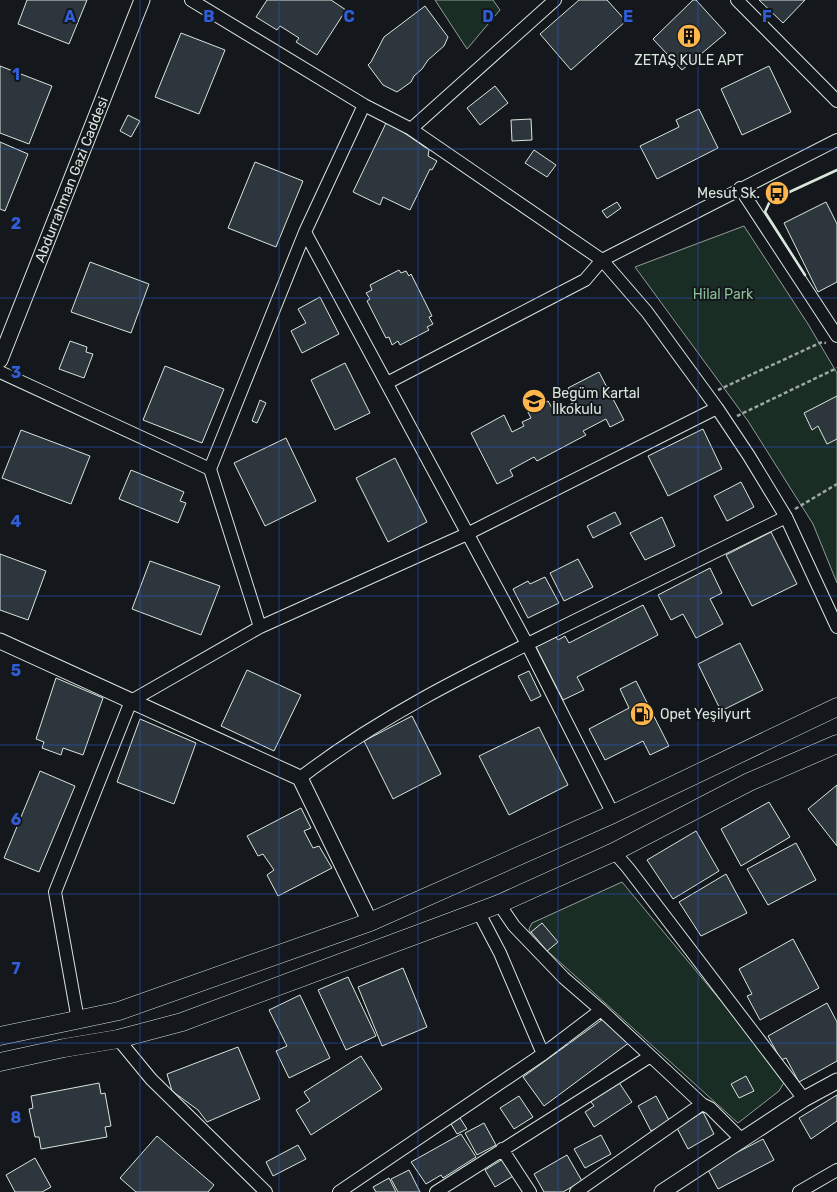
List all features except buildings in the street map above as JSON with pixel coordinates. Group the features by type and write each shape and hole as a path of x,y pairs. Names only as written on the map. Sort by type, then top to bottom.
{"main road":[{"path":"0,1036 119,1011 370,922 613,814 837,707"},
{"path":"0,1062 118,1039 182,1022 499,904 614,852 749,782 833,748"}],"street":[{"name":"Abdurrahman Gazi Caddesi","path":"0,360 142,0"},
{"path":"191,0 364,105 411,129 602,260 647,312 717,408 749,456 786,517 837,627"},
{"path":"411,129 555,0"},
{"path":"737,0 837,101"},
{"path":"260,627 210,469 305,232 364,105"},
{"path":"387,383 585,280 602,260 837,140"},
{"path":"740,188 833,340"},
{"path":"305,232 527,644 613,814"},
{"path":"0,372 210,469"},
{"path":"78,1020 55,892 131,701 260,627 467,534 717,408"},
{"path":"300,778 329,755 393,715 527,644 786,517"},
{"path":"0,641 300,778 370,922"},
{"path":"614,852 804,1099"},
{"path":"499,904 514,926 564,978 702,1104 710,1108 742,1140"},
{"path":"478,911 500,953 543,1054"},
{"path":"339,1192 543,1054 601,1010"},
{"path":"118,1039 151,1078 266,1192"},
{"path":"436,1192 650,1057"},
{"path":"671,1190 804,1099 837,1081"},
{"path":"576,1192 702,1104"},
{"path":"502,1149 530,1192"},
{"path":"799,1192 837,1170"}],"path":[{"path":"707,395 822,342 833,340"},
{"path":"726,421 837,368"},
{"path":"786,517 798,507 837,484"}],"green space":[{"path":"435,0 493,0 500,10 467,49"},
{"name":"Hilal Park","path":"744,226 808,324 837,373 837,583 813,524 748,421 635,267"},
{"path":"622,882 786,1079 779,1091 738,1123 532,937 529,929 532,923"}],"wall":[{"path":"805,275 765,212 770,201 837,170"}],"place":[{"name":"ZETAŞ KULE APT","path":"689,36"},
{"name":"Mesut Sk.","path":"777,193"},
{"name":"Begüm Kartal İlkokulu","path":"534,401"},
{"name":"Opet Yeşilyurt","path":"642,714"}]}
